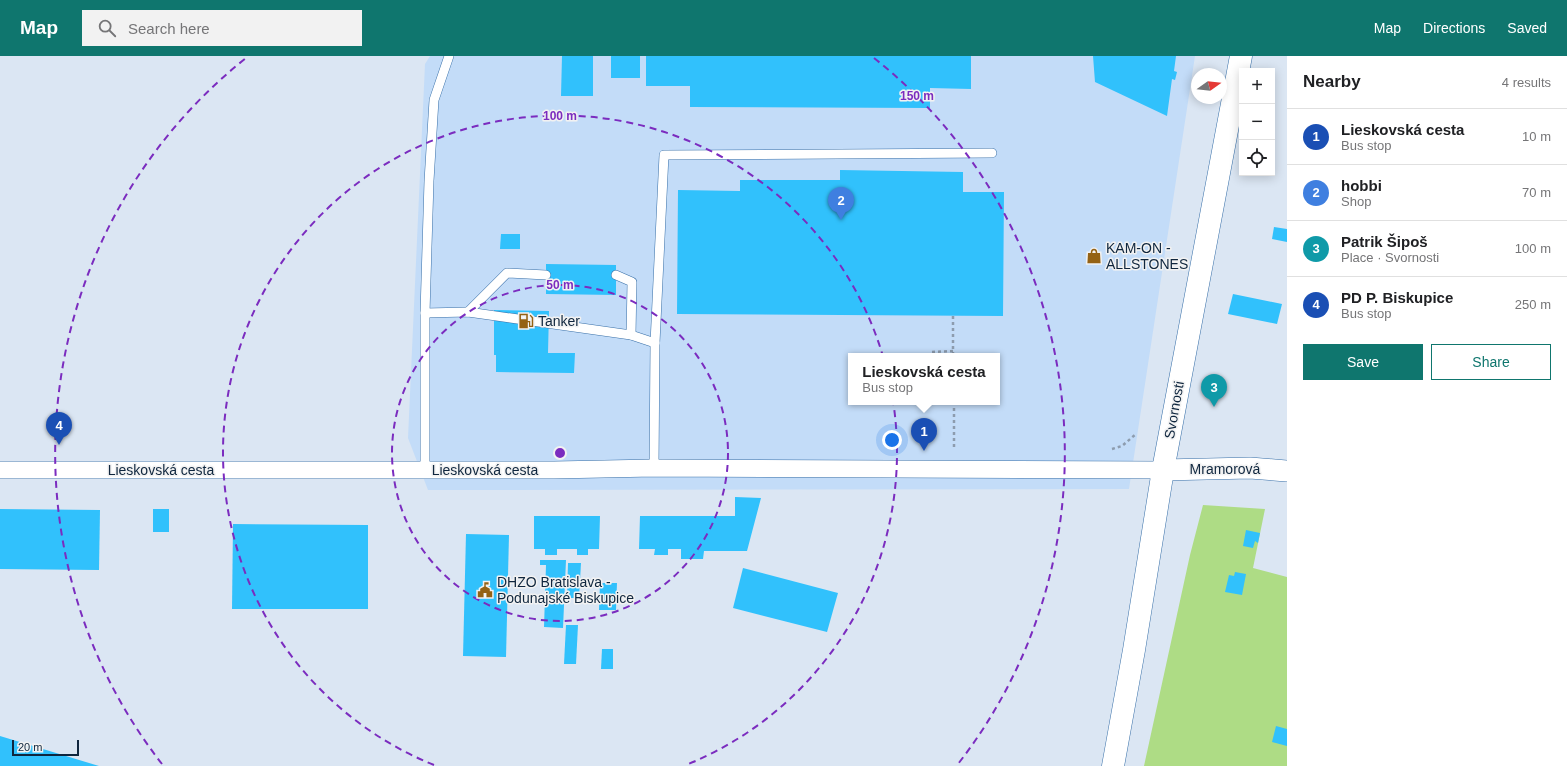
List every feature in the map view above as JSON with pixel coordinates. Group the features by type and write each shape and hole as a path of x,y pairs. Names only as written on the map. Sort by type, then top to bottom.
{"main road":[{"name":"Svornosti","path":"1113,766 1134,650 1163,470 1241,56"}],"street":[{"name":"Lieskovská cesta","path":"0,470 554,470 654,468 1163,470"},
{"name":"Mramorová","path":"1163,470 1250,468 1287,471"}],"lane":[{"path":"425,470 425,313 429,181 434,100 449,56"},
{"path":"654,468 655,344 664,155 992,153"},
{"path":"468,312 507,273 546,275"},
{"path":"616,275 632,282 631,335"},
{"path":"425,313 468,312 631,335 655,344"}],"path":[{"path":"932,352 953,351 953,316"},
{"path":"954,405 954,451"}],"shaded area":[{"path":"430,56 1195,56 1193,68 1191,68 1191,82 1129,489 428,490 408,438 425,64"}],"green space":[{"path":"1203,505 1265,509 1253,568 1287,577 1287,766 1144,766 1190,555"}],"building":[{"path":"562,56 593,56 593,96 561,96"},
{"path":"611,56 640,56 640,78 611,78"},
{"path":"646,56 971,56 971,89 930,88 930,108 690,107 690,86 646,86"},
{"path":"1093,56 1176,56 1174,71 1177,72 1175,80 1172,79 1167,116 1095,82"},
{"path":"840,170 963,172 963,192 1004,192 1003,316 677,314 678,190 740,191 740,180 840,180"},
{"path":"1274,227 1287,229 1287,242 1272,239"},
{"path":"501,234 520,234 520,249 500,249"},
{"path":"546,264 616,265 616,295 546,294"},
{"path":"1233,294 1282,304 1277,324 1228,314"},
{"path":"494,310 549,311 548,353 575,353 574,373 496,372 496,355 494,355"},
{"path":"735,497 761,498 747,551 704,551 703,559 681,559 681,549 668,549 668,555 654,555 655,549 639,549 640,516 735,516"},
{"path":"0,509 100,510 99,570 0,569"},
{"path":"153,509 169,509 169,532 153,532"},
{"path":"534,516 600,516 599,549 588,549 588,555 577,555 577,549 557,549 557,555 545,555 545,549 534,549"},
{"path":"233,524 368,525 368,609 232,609"},
{"path":"1246,530 1260,533 1258,543 1255,541 1253,548 1243,546"},
{"path":"466,534 509,535 506,657 463,656"},
{"path":"540,560 566,560 563,628 544,627 546,565 540,565"},
{"path":"568,563 581,563 579,598 567,598"},
{"path":"743,568 838,593 827,632 733,608"},
{"path":"1235,572 1246,574 1242,595 1225,592 1229,575 1234,576"},
{"path":"600,583 617,583 616,610 599,610"},
{"path":"566,625 578,625 576,664 564,664"},
{"path":"602,649 613,649 613,669 601,669"},
{"path":"1276,726 1287,729 1287,746 1272,742"},
{"path":"0,736 99,766 0,766"}],"place":[{"name":"hobbi","path":"841,220"},
{"name":"KAM-ON - ALLSTONES","path":"1094,256"},
{"name":"Tanker","path":"526,321"},
{"name":"Patrik Šipoš","path":"1214,407"},
{"name":"PD P. Biskupice","path":"59,445"},
{"name":"Lieskovská cesta","path":"924,451"},
{"name":"DHZO Bratislava - Podunajské Biskupice","path":"485,590"}]}
